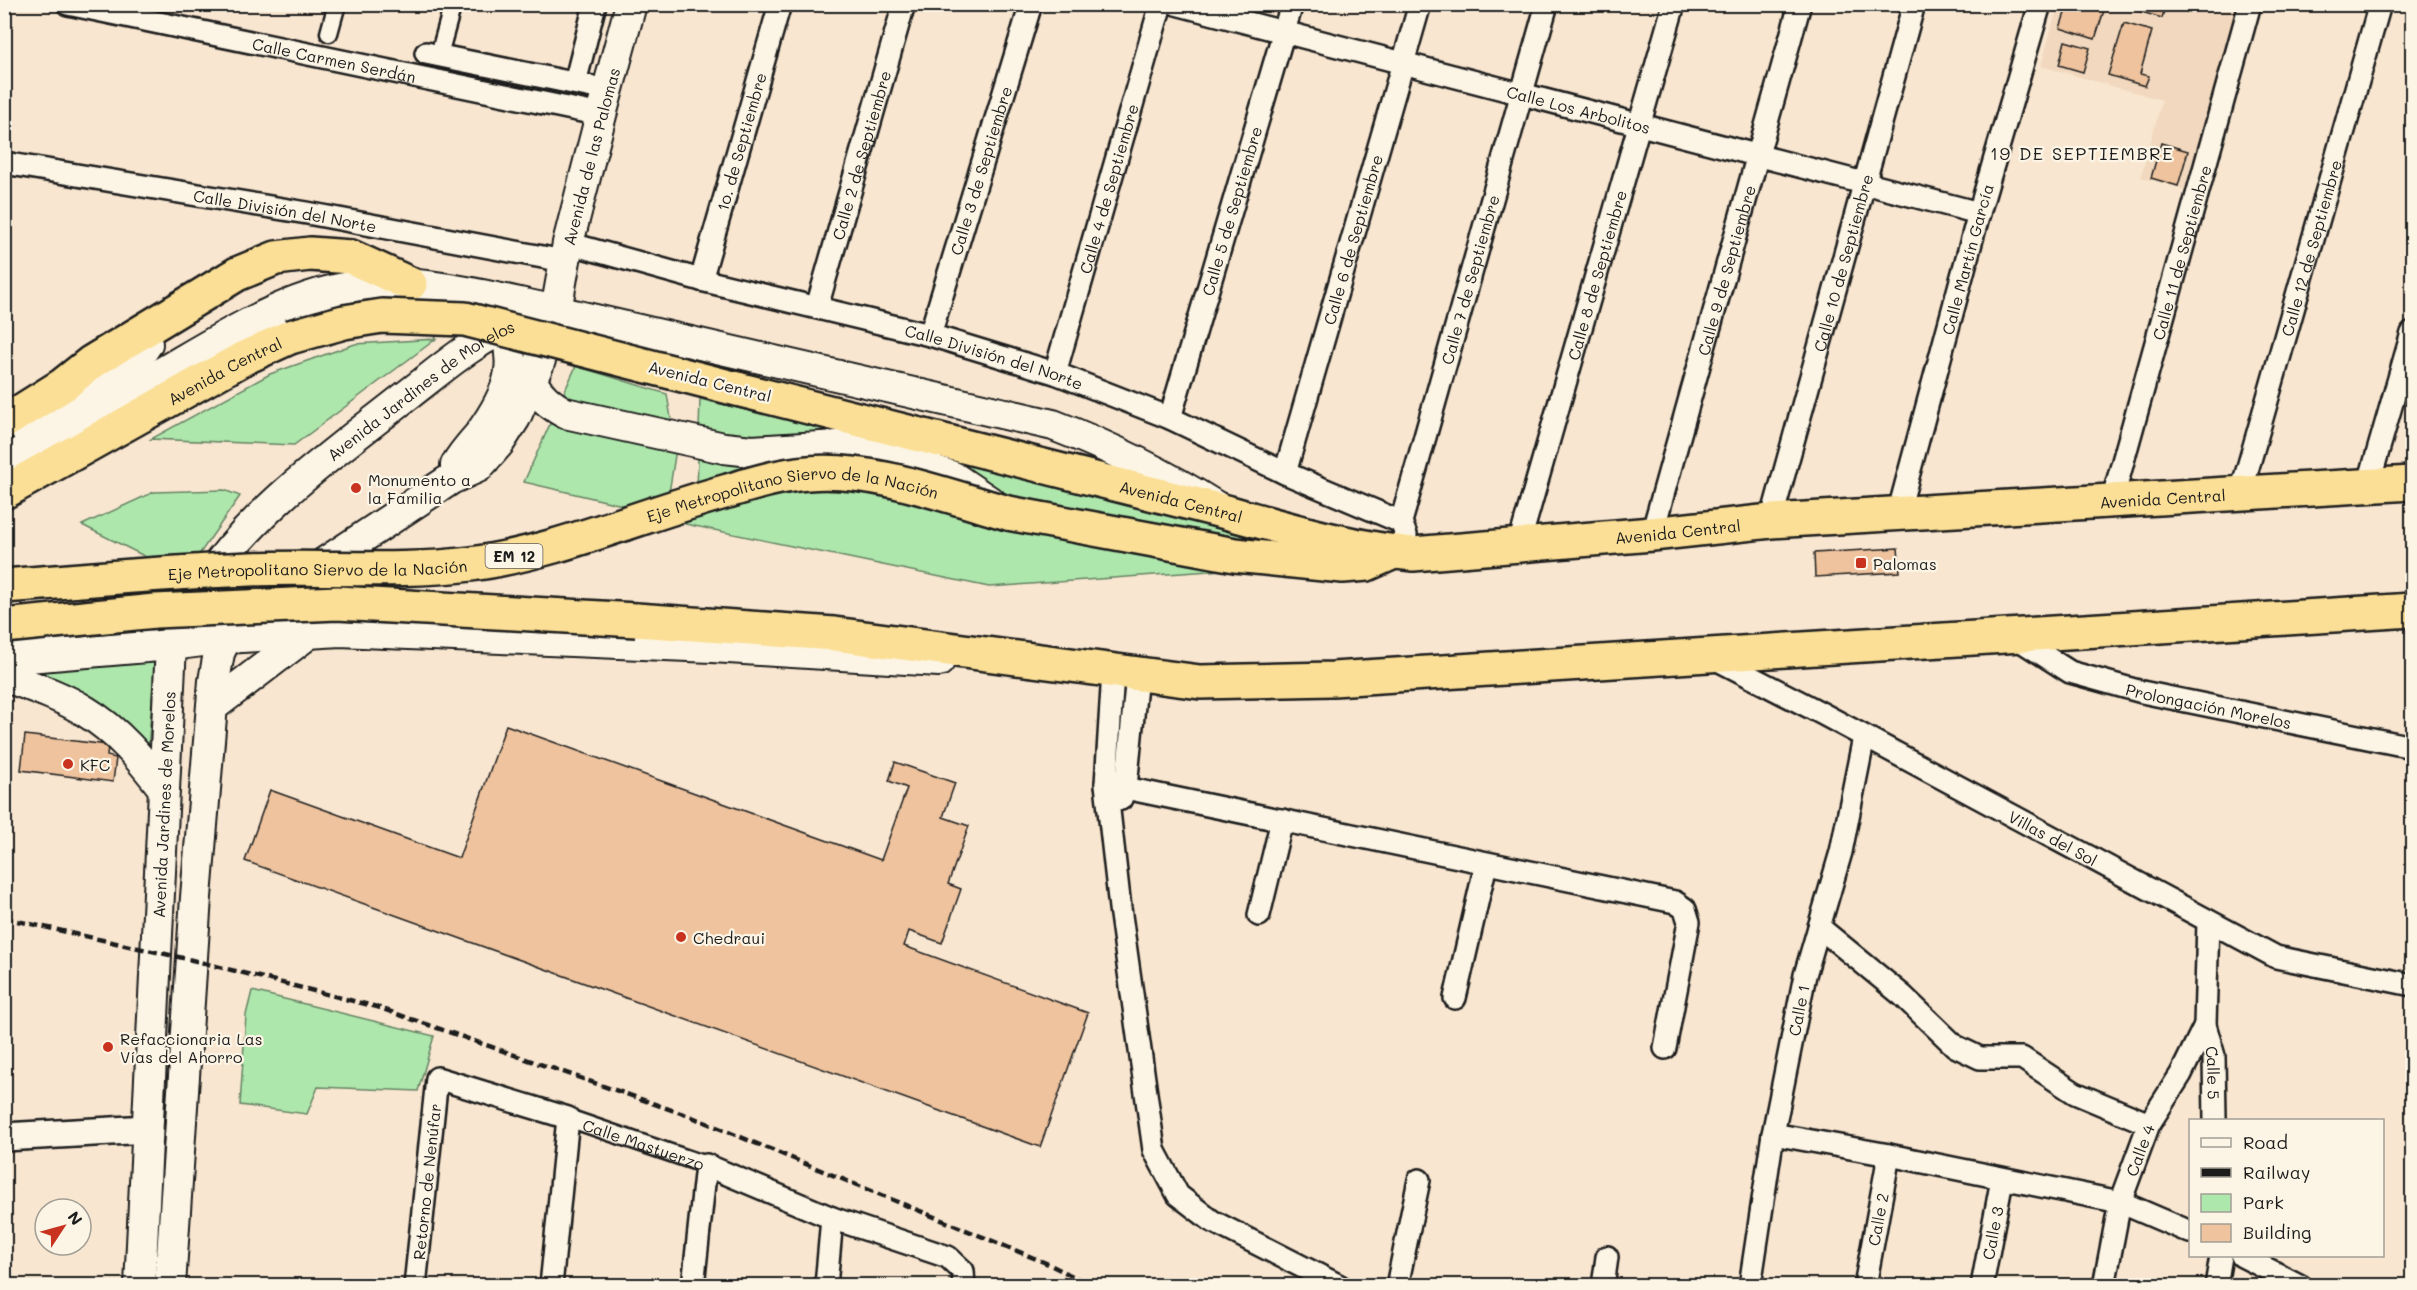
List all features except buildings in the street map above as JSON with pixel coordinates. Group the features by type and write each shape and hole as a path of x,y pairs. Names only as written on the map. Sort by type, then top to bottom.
{"highway":[{"path":"4,422 63,385 92,362 237,274 276,258 310,254 351,257 410,284"},
{"path":"63,385 99,373 236,292 288,272 314,269 344,271 410,284"},
{"name":"Avenida Central","path":"4,492 244,358 290,337 344,322 382,316 465,319 1222,511 1296,532 1403,543 1519,544 1652,534 1771,521 2412,483"},
{"name":"Eje Metropolitano Siervo de la Nación","path":"4,586 250,569 377,568 469,564 544,548 694,500 769,479 808,473 838,473 883,479 1008,513 1235,555 1343,566 1367,564 1403,543"},
{"path":"4,626 155,611 337,603 834,634 1125,674 1200,682 1333,679 2412,610"}],"main road":[{"name":"Avenida de las Palomas","path":"556,311 566,252 604,102 632,4"},
{"path":"4,461 57,434 242,326 284,306 330,292 371,284 410,284 486,296 556,311 1053,425 1107,446 1171,478 1222,511"},
{"path":"451,479 457,462 495,411 511,372 511,349 505,327 486,296"},
{"path":"170,1286 192,950 213,694 219,653 226,638 274,598 451,479 478,467 499,443 515,418 556,311"},
{"name":"Avenida Jardines de Morelos","path":"140,1286 171,645 202,586 228,552 266,511 313,469 468,349 505,327 556,311"},
{"path":"4,447 35,421 133,365 147,344"},
{"path":"531,381 549,404 565,413 713,445 752,451 838,447 906,460 954,477 1008,513"},
{"path":"266,511 260,536 261,561 274,598 309,633"},
{"path":"169,682 213,694 271,663 309,633"},
{"path":"4,659 226,638 309,633 402,633 712,647 930,661 1071,666"},
{"path":"4,676 85,711 117,735 164,789"}],"street":[{"name":"Calle Carmen Serdán","path":"68,4 604,102"},
{"path":"329,33 337,4"},
{"path":"439,55 453,4"},
{"name":"Avenida de las Palomas","path":"575,83 595,4"},
{"name":"1o. de Septiembre","path":"701,280 780,4"},
{"name":"Calle 2 de Septiembre","path":"816,307 904,4"},
{"name":"Calle 3 de Septiembre","path":"930,335 1031,4"},
{"name":"Calle 4 de Septiembre","path":"1055,372 1161,4"},
{"name":"Calle Los Arbolitos","path":"1176,4 1979,213"},
{"name":"Calle 5 de Septiembre","path":"1170,418 1292,4"},
{"name":"Calle 6 de Septiembre","path":"1285,473 1420,4"},
{"name":"Calle 7 de Septiembre","path":"1403,543 1547,4"},
{"name":"Calle 8 de Septiembre","path":"1519,544 1674,4"},
{"name":"Calle 9 de Septiembre","path":"1652,534 1800,4"},
{"name":"Calle 10 de Septiembre","path":"1771,521 1914,4"},
{"name":"Calle Martín García","path":"1898,514 1979,213 2040,4"},
{"name":"Calle 11 de Septiembre","path":"2112,501 2250,4"},
{"name":"Calle 12 de Septiembre","path":"2241,492 2380,4"},
{"name":"Calle Carmen Serdán","path":"439,55 407,49 575,83 604,102"},
{"name":"Calle División del Norte","path":"4,163 307,213 566,252 701,280 930,335 1055,372 1170,418 1285,473 1403,543"},
{"path":"2368,486 2412,333"},
{"name":"Prolongación Morelos","path":"2015,637 2070,672 2142,692 2412,747"},
{"name":"Villas del Sol","path":"1706,654 2276,957 2412,985"},
{"path":"1125,674 1111,826 1120,908 1154,1150 1178,1195 1212,1221 1340,1286"},
{"name":"Calle 1","path":"1750,1286 1773,1134 1806,975 1841,852 1864,737"},
{"path":"1116,786 1675,903 1685,909 1689,922 1665,1048"},
{"path":"1259,915 1282,820"},
{"path":"1455,998 1486,864"},
{"path":"2205,1025 2208,921"},
{"path":"1819,927 1903,996 1955,1046 1980,1058 2022,1058 2075,1093 2149,1124"},
{"name":"Calle 5","path":"2205,1025 2214,1056 2215,1119"},
{"name":"Calle 4","path":"2104,1286 2120,1202 2149,1124 2181,1074 2205,1025"},
{"name":"Retorno de Nenúfar","path":"415,1286 437,1078 568,1118"},
{"path":"551,1286 568,1118"},
{"name":"Calle Mastuerzo","path":"568,1118 706,1165 693,1286"},
{"path":"4,1137 148,1129"},
{"path":"1773,1134 2120,1202 2189,1232"},
{"name":"Calle 2","path":"1865,1286 1889,1155"},
{"path":"706,1165 832,1218 948,1257 963,1278"},
{"name":"Calle 3","path":"1982,1286 2002,1179"},
{"path":"1397,1286 1419,1180"},
{"path":"826,1286 832,1218"},
{"path":"1603,1286 1607,1257"},
{"path":"2216,1286 2221,1257"},
{"path":"2244,1257 2301,1286"}],"shaded area":[{"path":"2058,5 2238,5 2186,190 2141,177 2162,100 2041,66"}],"green space":[{"path":"436,339 294,445 151,439 270,374 355,344"},
{"path":"576,366 667,394 676,449 669,493 661,514 524,482"},
{"path":"700,399 1129,502 1334,562 989,587 685,524 697,490"},
{"path":"224,490 240,496 184,576 82,525 154,492"},
{"path":"156,652 148,749 5,674"},
{"path":"252,991 434,1036 418,1091 318,1087 307,1114 240,1105 246,1015"}],"railway":[{"path":"4,918 192,960 377,1007 692,1117 1046,1263 1093,1286"}],"place":[{"name":"Monumento a la Familia","path":"356,488"},
{"name":"Palomas","path":"1861,563"},
{"name":"KFC","path":"68,764"},
{"name":"Chedraui","path":"681,937"},
{"name":"Refaccionaria Las Vías del Ahorro","path":"108,1047"}],"district":[{"name":"19 DE SEPTIEMBRE","path":"2082,153"}]}
